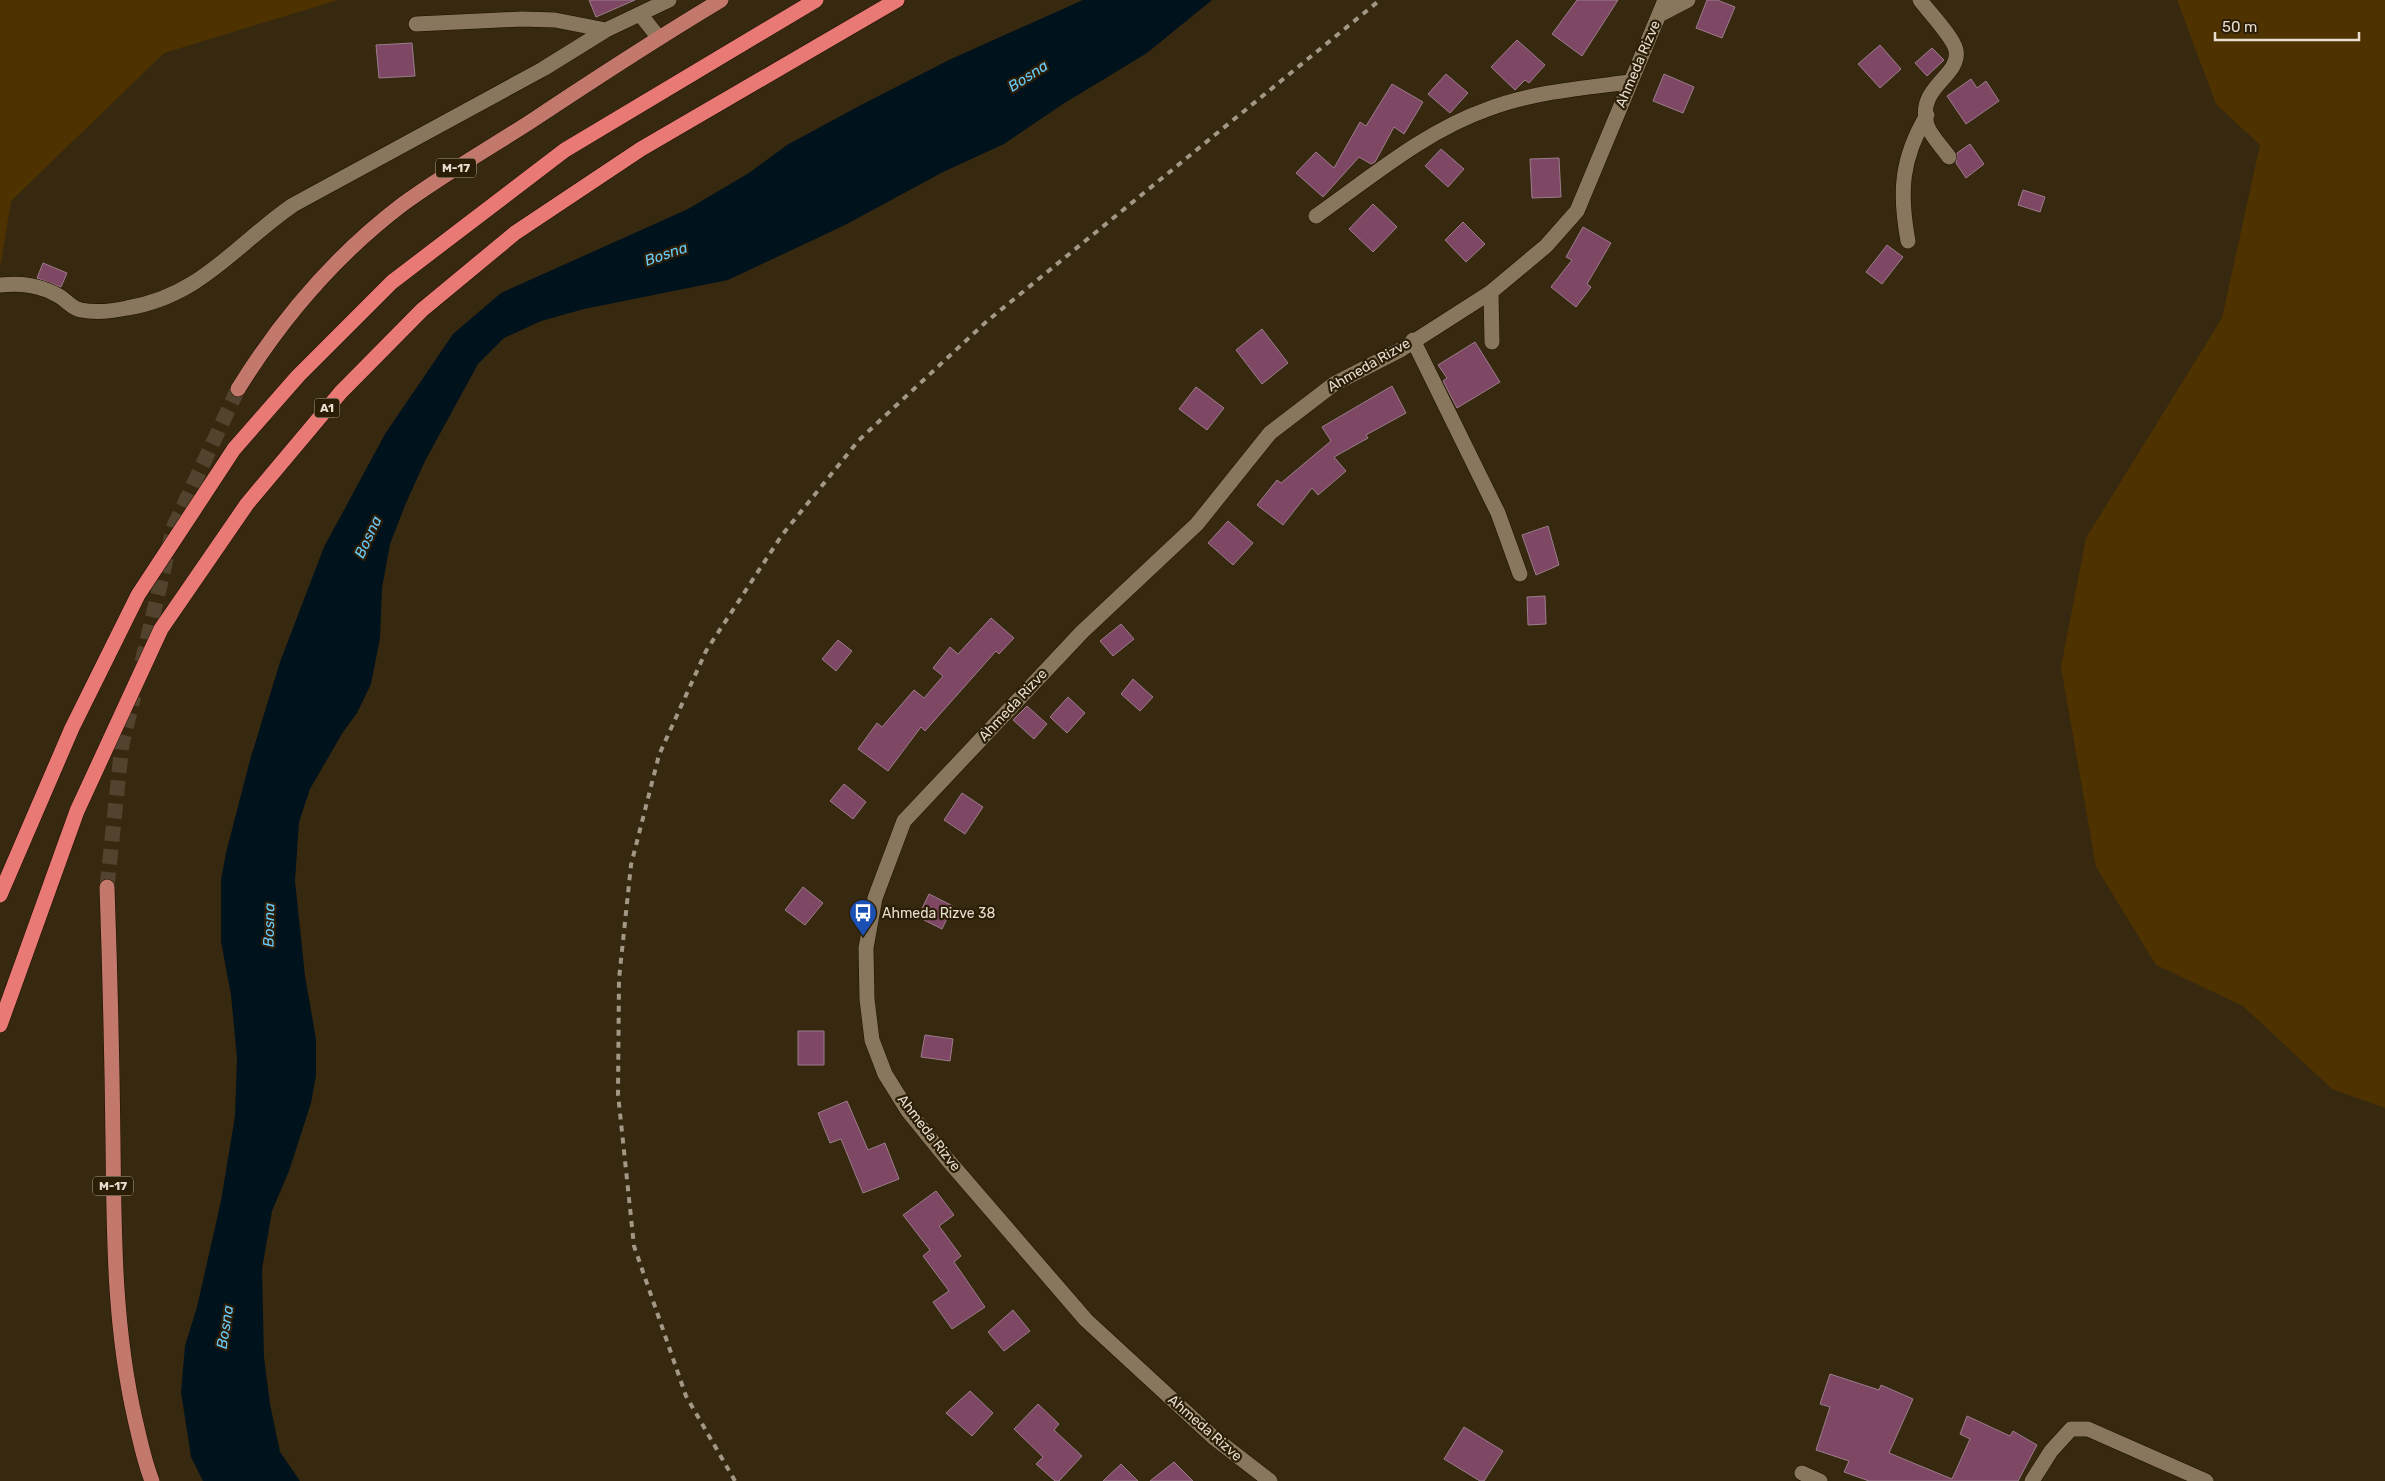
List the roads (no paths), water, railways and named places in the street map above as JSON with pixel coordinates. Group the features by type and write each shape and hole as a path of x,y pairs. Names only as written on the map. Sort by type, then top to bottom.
{"highway":[{"path":"0,895 72,728 138,595 234,449 298,376 392,282 565,150 816,0"},
{"name":"A1","path":"0,1025 77,811 161,629 247,504 341,392 422,310 515,233 641,149 897,0"}],"main road":[{"name":"M-17","path":"238,389 263,348 322,276 403,204 658,38 721,0"},
{"name":"M-17","path":"107,887 112,1032 114,1273 121,1344 134,1414 146,1467 152,1481"}],"street":[{"path":"0,285 25,284 38,286 60,296 80,310 112,311 147,305 168,298 223,263 266,223 293,205 543,69 606,30 669,0"},
{"name":"Ahmeda Rizve","path":"1270,1481 1213,1438 1086,1320 947,1160 908,1111 885,1074 872,1040 867,999 866,948 875,898 904,821 1082,632 1197,524 1270,434 1334,384 1402,349 1413,340 1490,292 1546,246 1577,211 1665,0"},
{"path":"1659,15 1688,0"},
{"path":"1920,0 1956,48 1956,62 1946,76 1933,88 1926,105 1927,126 1949,157"},
{"path":"640,14 658,38"},
{"path":"416,24 522,19 555,20 606,30"},
{"path":"1316,216 1417,146 1450,126 1487,109 1531,96 1630,82"},
{"path":"1908,241 1902,191 1914,137 1926,115"},
{"path":"1490,292 1492,342"},
{"path":"1413,340 1498,513 1520,574"},
{"path":"2032,1481 2051,1451 2070,1429 2088,1428 2206,1481"},
{"path":"1802,1473 1820,1481"}],"water":[{"name":"Bosna","path":"1083,0 1212,0 1147,53 1063,104 1004,144 943,172 845,225 728,280 584,309 541,321 504,338 478,364 425,461 390,544 382,588 380,638 371,684 357,713 343,732 310,789 299,822 295,881 305,976 316,1039 316,1075 311,1103 289,1171 272,1211 262,1269 264,1357 270,1404 280,1452 300,1481 203,1481 191,1457 181,1392 185,1346 197,1307 221,1201 235,1116 237,1058 231,995 221,941 221,880 250,760 280,662 324,547 385,434 453,334 501,293 688,209 749,173 787,145 861,105 949,60"}],"tunnel":[{"path":"142,662 174,526 238,389"},
{"path":"107,887 122,744 134,696"}],"railway":[{"path":"735,1481 686,1396 634,1246 618,1094 619,979 631,865 659,755 706,651 782,535 859,440 986,322 1380,0"}],"place":[{"name":"Ahmeda Rizve 38","path":"863,937"}]}
